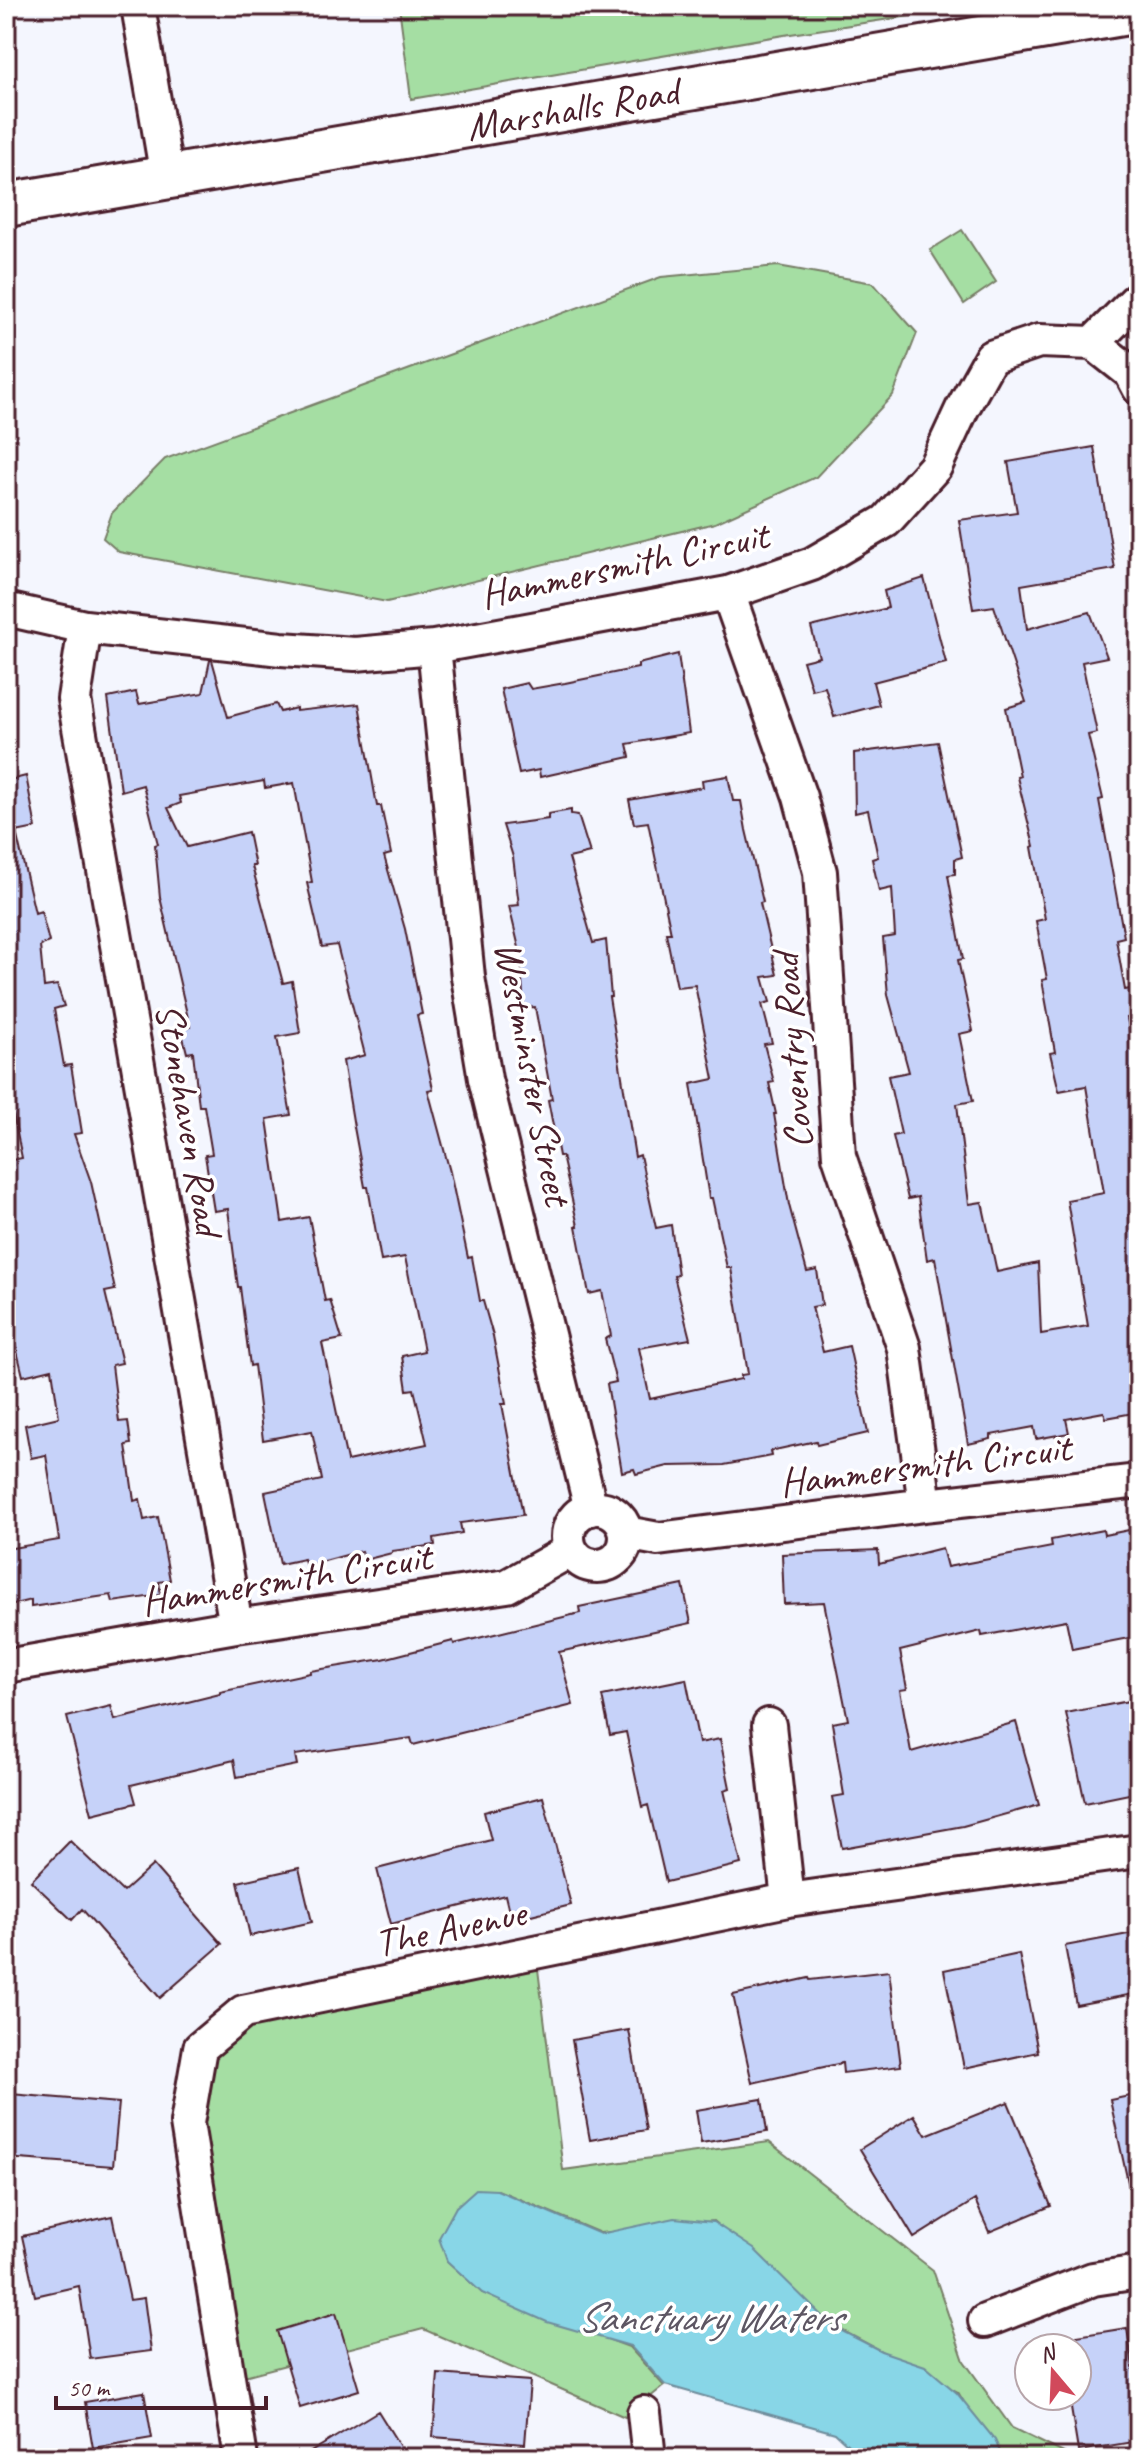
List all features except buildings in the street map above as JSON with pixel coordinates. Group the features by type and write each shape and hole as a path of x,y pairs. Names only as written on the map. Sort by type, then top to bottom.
{"street":[{"path":"138,6 167,177"},
{"name":"Marshalls Road","path":"6,205 1139,11"},
{"path":"1139,300 1093,343 1131,373 1139,388"},
{"name":"Hammersmith Circuit","path":"6,609 85,627 355,654 434,647 728,593 812,564 886,521 935,467 991,357 1039,341 1093,343"},
{"name":"Coventry Road","path":"728,593 800,797 820,872 839,1156 904,1348 925,1505"},
{"name":"Stonehaven Road","path":"85,627 74,699 236,1626"},
{"name":"Westminster Street","path":"434,647 468,977 485,1079 591,1509"},
{"name":"Hammersmith Circuit","path":"626,1533 658,1539 1139,1481"},
{"path":"591,1509 612,1511 622,1520 626,1533 626,1544 615,1560 598,1567 580,1562 571,1550 571,1524 591,1509"},
{"name":"Hammersmith Circuit","path":"6,1666 236,1626 507,1586 571,1550"},
{"path":"769,1725 788,1900"},
{"name":"The Avenue","path":"241,2458 187,2123 200,2048 243,2012 788,1900 1139,1851"},
{"path":"985,2321 1093,2279 1139,2272"},
{"path":"644,2413 649,2458"}],"green space":[{"path":"399,6 976,6 784,35 411,99"},
{"path":"962,230 996,282 964,304 930,250"},
{"path":"778,266 873,283 917,333 893,395 816,477 715,523 387,602 119,552 103,538 112,513 165,459 661,277"},
{"path":"537,1961 563,2170 769,2142 933,2270 964,2361 1012,2428 1074,2458 997,2458 958,2392 832,2325 713,2221 600,2233 498,2190 456,2207 447,2261 482,2293 629,2347 664,2386 625,2417 423,2329 229,2380 188,2123 200,2048 243,2012"}],"water":[{"name":"Sanctuary Waters","path":"476,2189 497,2190 600,2234 675,2218 713,2222 754,2249 832,2326 881,2351 925,2366 957,2393 995,2440 1003,2458 862,2458 835,2433 665,2385 630,2346 547,2322 482,2293 447,2261 439,2238 456,2207"}]}
